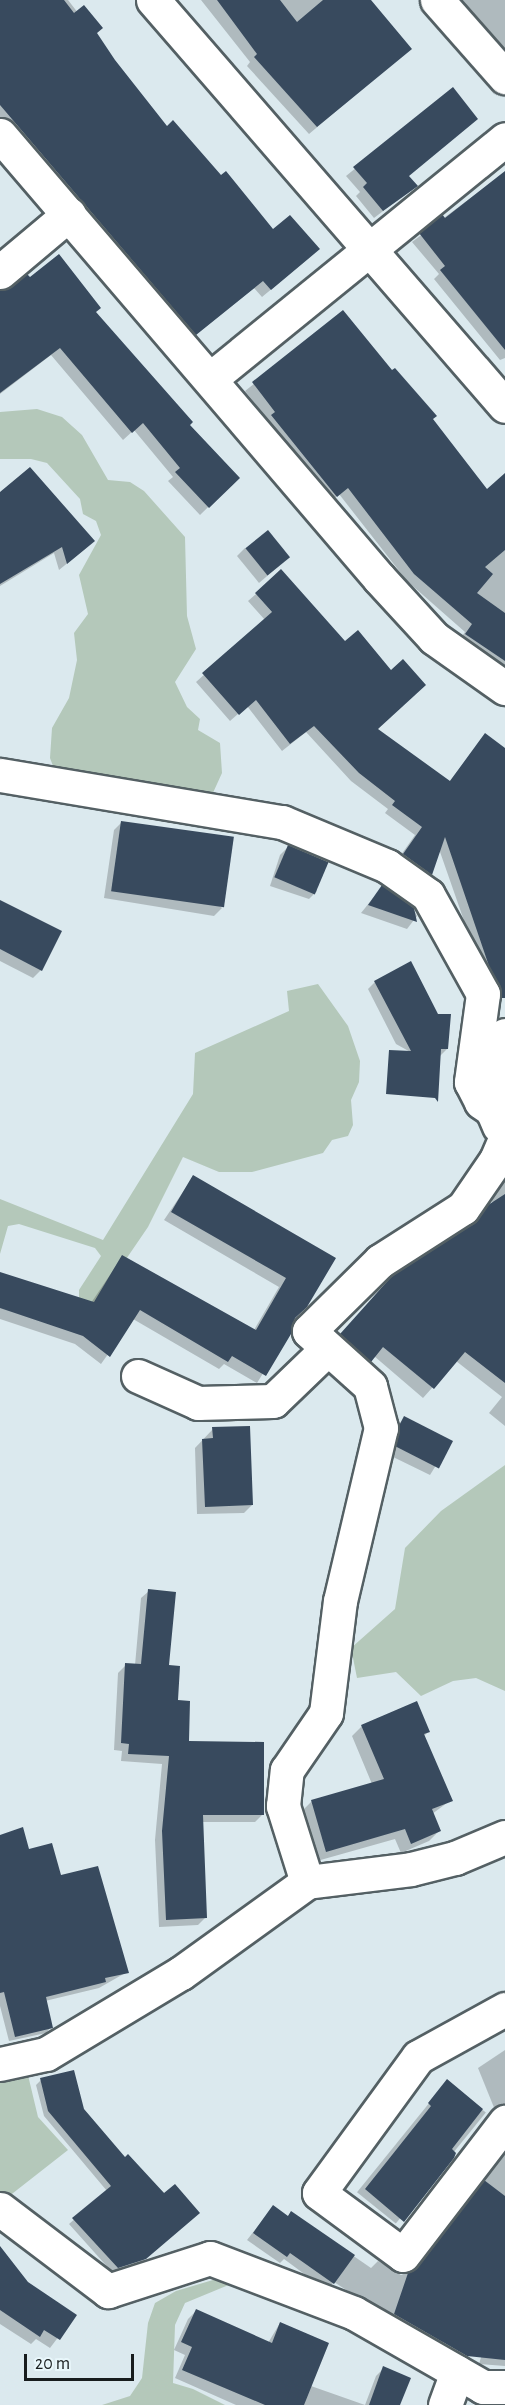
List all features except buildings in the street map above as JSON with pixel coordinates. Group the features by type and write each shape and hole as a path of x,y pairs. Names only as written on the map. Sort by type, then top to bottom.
{"street":[{"path":"153,0 505,406"},
{"path":"437,0 505,76"},
{"path":"0,135 434,638 505,688"},
{"path":"210,379 505,139"},
{"path":"0,272 69,214"},
{"path":"0,776 282,822 387,866 420,889 428,895 483,994 471,1082 481,1102 502,1127"},
{"path":"307,1882 283,1806 287,1770 326,1713 340,1601 381,1428 370,1386 309,1331 380,1261 463,1208 496,1160 502,1127 505,1035"},
{"path":"138,1376 198,1403 273,1401 327,1349"},
{"path":"0,2064 56,2048 182,1973 307,1882 411,1869 455,1858 505,1837"},
{"path":"505,2009 418,2056 319,2193 403,2255 505,2122"},
{"path":"0,2209 108,2291 210,2258 354,2313 483,2387 505,2386"},
{"path":"445,2405 457,2372"}],"green space":[{"path":"37,409 62,417 82,435 108,480 130,482 144,491 185,537 187,616 196,649 175,682 187,707 200,719 198,730 220,743 222,773 212,795 56,774 50,758 52,728 69,698 77,660 74,633 88,614 79,575 101,535 96,521 83,514 80,499 47,463 31,459 0,459 0,412"},
{"path":"318,984 348,1026 360,1061 359,1082 351,1100 353,1125 348,1136 332,1140 323,1153 252,1172 219,1172 183,1157 148,1227 92,1309 79,1303 79,1290 101,1256 95,1248 19,1224 8,1226 0,1254 0,1199 103,1240 193,1094 195,1053 289,1011 287,991"},
{"path":"505,1465 505,1691 476,1678 453,1681 421,1696 396,1672 357,1678 351,1648 395,1609 405,1548 441,1511"},
{"path":"27,2071 38,2117 68,2150 8,2197 0,2193 0,2077"},
{"path":"223,2277 231,2284 185,2303 175,2325 173,2383 193,2389 225,2405 102,2405 130,2396 142,2378 148,2323 155,2303 176,2291"}]}
